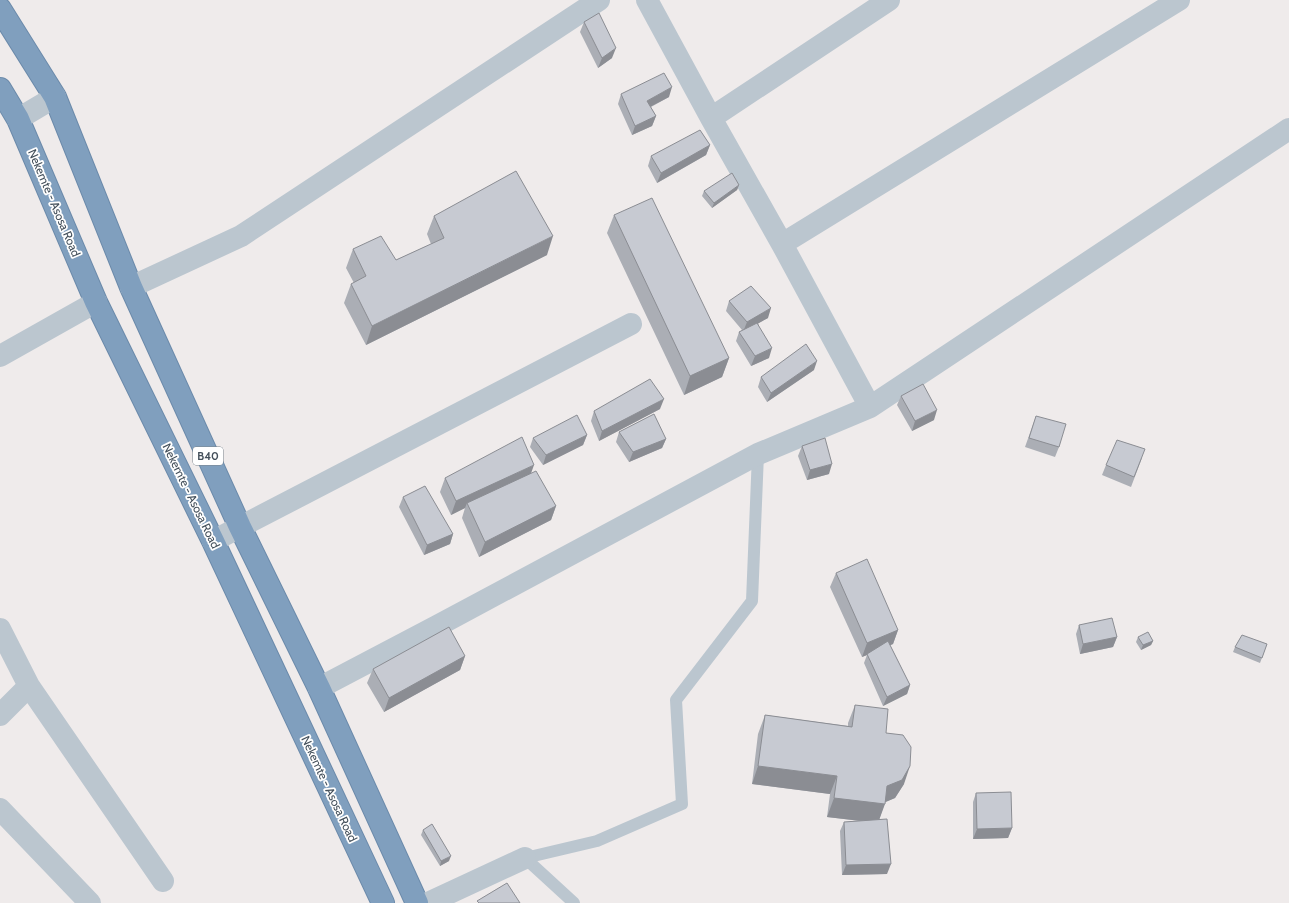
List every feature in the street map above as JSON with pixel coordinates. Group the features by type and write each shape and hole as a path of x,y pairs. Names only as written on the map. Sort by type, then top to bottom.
{"highway":[{"name":"B40","path":"0,9 55,97 131,287 240,527 319,688 417,903"},
{"name":"Nekemte - Asosa Road","path":"0,89 18,119 96,302 212,541 383,903"}],"street":[{"path":"131,287 241,236 599,0"},
{"path":"647,0 870,407"},
{"path":"711,118 889,0"},
{"path":"782,244 1179,0"},
{"path":"18,119 55,97"},
{"path":"319,688 444,623 758,454 870,407 1289,129"},
{"path":"0,356 96,302"},
{"path":"212,541 631,324"},
{"path":"0,629 29,686 163,881"},
{"path":"0,715 29,686"},
{"path":"0,809 90,903"},
{"path":"428,903 525,858"}],"lane":[{"path":"525,858 597,841 682,804 676,700 752,601 758,454"},
{"path":"525,858 574,903"}],"building":[{"path":"599,13 616,48 602,58 584,22"},
{"path":"664,73 672,87 647,101 656,116 635,126 621,94"},
{"path":"700,130 710,145 661,173 651,156"},
{"path":"516,171 553,236 372,326 351,284 366,276 353,249 381,236 396,260 444,238 434,216"},
{"path":"732,173 739,185 714,203 704,191"},
{"path":"652,198 729,358 690,376 614,215"},
{"path":"751,286 771,308 747,322 729,301"},
{"path":"757,323 772,348 755,356 739,332"},
{"path":"806,344 817,361 771,393 761,377"},
{"path":"650,379 664,399 602,431 594,411"},
{"path":"923,384 937,410 915,421 901,396"},
{"path":"654,414 666,439 633,452 619,432"},
{"path":"577,415 587,435 546,455 533,438"},
{"path":"1036,416 1066,424 1059,447 1029,438"},
{"path":"522,437 534,465 456,501 445,478"},
{"path":"825,438 832,464 810,470 802,446"},
{"path":"1117,440 1145,449 1134,477 1106,465"},
{"path":"536,471 556,506 485,542 467,503"},
{"path":"425,486 453,534 427,545 403,497"},
{"path":"867,559 898,630 867,643 836,573"},
{"path":"1112,618 1117,637 1083,644 1079,625"},
{"path":"449,627 465,656 389,698 373,669"},
{"path":"1148,632 1153,641 1143,645 1138,637"},
{"path":"1242,635 1267,644 1262,658 1235,647"},
{"path":"888,641 910,685 887,697 867,654"},
{"path":"855,705 888,709 886,733 903,735 911,747 910,766 902,780 887,786 885,804 834,798 837,776 758,766 765,715 852,727"},
{"path":"1011,792 1012,828 977,829 976,793"},
{"path":"887,819 891,864 846,865 844,822"},
{"path":"432,824 451,856 441,861 423,830"},
{"path":"507,883 520,903 479,903 477,901"}]}
